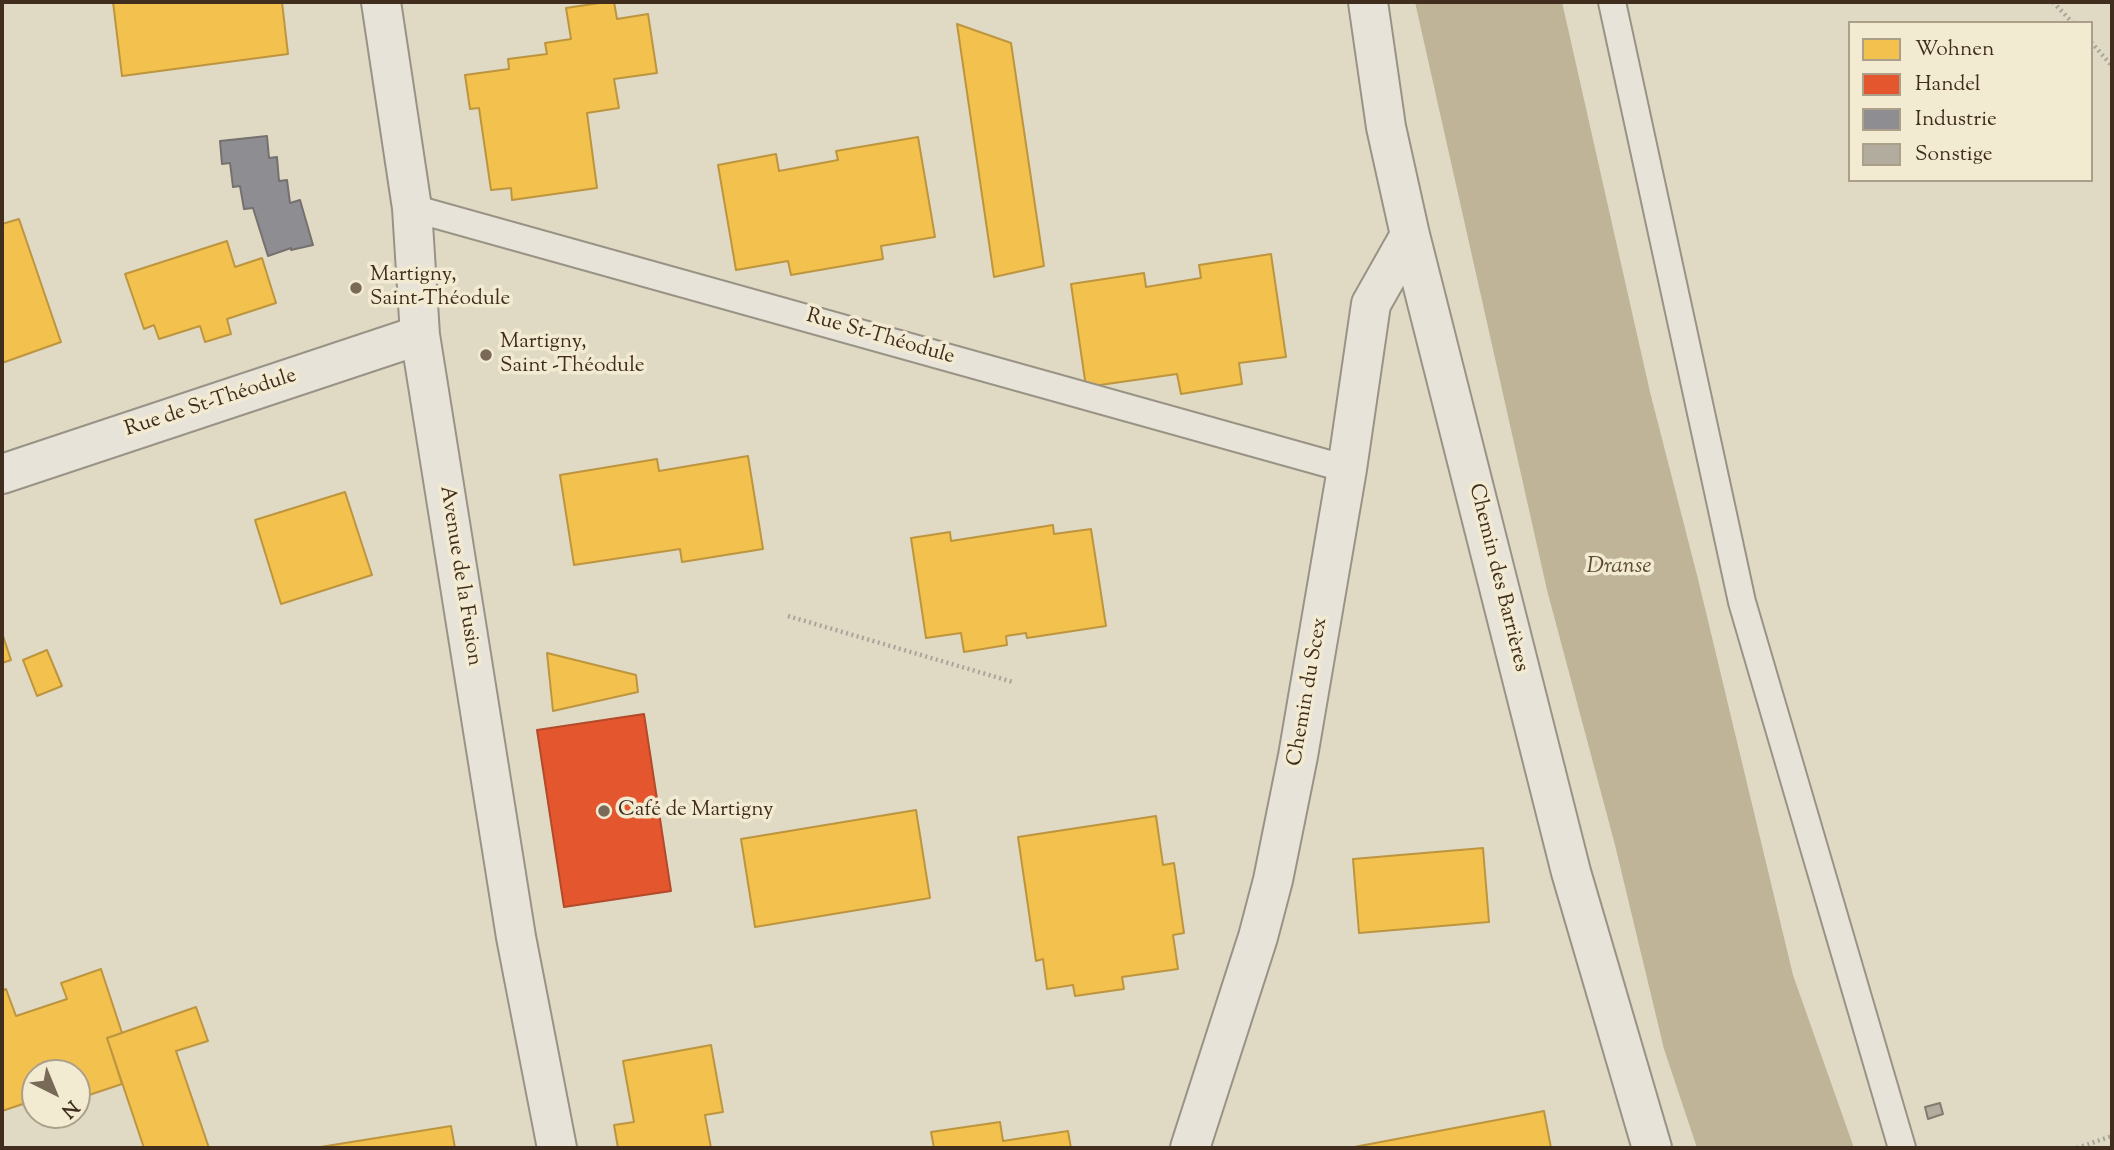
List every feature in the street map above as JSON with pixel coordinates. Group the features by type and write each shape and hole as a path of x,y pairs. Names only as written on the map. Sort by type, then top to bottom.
{"street":[{"name":"Avenue de la Fusion","path":"381,2 412,208 420,335 516,937 557,1148"},
{"name":"Chemin des Barrières","path":"1367,2 1386,127 1410,235 1571,872 1652,1148"},
{"name":"Chemin du Scex","path":"1190,1148 1258,937 1273,880 1298,756 1348,469 1371,304 1410,235"},
{"name":"Rue de St-Théodule","path":"2,474 420,335"}],"lane":[{"path":"1612,2 1742,602 1902,1148"},
{"name":"Rue St-Théodule","path":"412,208 1348,469"}],"path":[{"path":"2053,2 2071,21"},
{"path":"2093,44 2112,66"},
{"path":"788,616 1013,682"},
{"path":"2077,1148 2112,1136"}],"water":[{"name":"Dranse","path":"1415,2 1562,2 1650,392 1793,975 1854,1148 1697,1148 1664,1049 1615,845 1547,590"}],"building: Wohnen":[{"path":"113,2 282,2 288,54 122,76"},
{"path":"614,2 617,19 648,14 657,73 614,79 619,108 587,113 597,188 512,200 511,188 491,190 479,108 470,109 465,75 509,69 508,59 547,54 545,43 571,39 566,8"},
{"path":"957,24 1011,43 1044,266 994,277"},
{"path":"918,137 935,237 881,246 883,259 791,275 788,261 736,270 718,165 776,154 779,171 838,160 836,151"},
{"path":"19,219 61,342 2,363 2,224"},
{"path":"227,241 235,267 262,258 276,303 227,319 231,334 205,342 200,326 159,339 154,325 144,329 125,274"},
{"path":"1271,254 1286,357 1239,363 1242,384 1181,394 1177,374 1086,387 1071,284 1144,273 1146,287 1201,278 1199,265"},
{"path":"748,456 763,549 682,562 680,549 574,565 560,475 657,459 659,471"},
{"path":"345,492 372,575 281,604 255,520"},
{"path":"1053,525 1054,534 1091,529 1106,626 1027,638 1026,633 1006,636 1007,645 964,652 961,633 926,638 911,538 950,532 951,541"},
{"path":"2,633 11,660 2,663"},
{"path":"47,650 62,686 37,696 23,660"},
{"path":"547,653 636,675 638,692 553,711"},
{"path":"916,810 930,898 755,927 741,839"},
{"path":"1156,816 1163,865 1174,863 1184,933 1173,935 1178,969 1122,977 1124,989 1075,996 1073,985 1047,989 1043,959 1036,961 1018,837"},
{"path":"1483,848 1489,922 1359,933 1353,859"},
{"path":"101,969 122,1033 107,1038 122,1084 91,1094 91,1059 21,1059 21,1105 2,1111 2,991 6,989 16,1016 67,999 61,983"},
{"path":"196,1007 208,1041 176,1051 209,1148 144,1148 107,1038"},
{"path":"711,1045 723,1112 705,1115 711,1148 618,1148 614,1125 634,1122 623,1061"},
{"path":"1544,1111 1551,1148 1349,1148"},
{"path":"1000,1122 1003,1141 1068,1131 1071,1148 934,1148 931,1132"},
{"path":"451,1126 455,1148 314,1148"}],"building: Handel":[{"name":"Café de Martigny","path":"644,714 671,891 564,907 537,730"}],"building: Industrie":[{"path":"267,136 269,158 277,157 279,181 287,180 290,203 300,200 313,245 291,248 268,256 253,208 244,209 240,186 233,187 230,163 222,164 220,141"}],"building: Sonstige":[{"path":"1940,1103 1943,1114 1928,1119 1925,1107"}],"place":[{"name":"Martigny, Saint-Théodule","path":"356,288"},
{"name":"Martigny, Saint -Théodule","path":"486,355"},
{"name":"Café de Martigny","path":"604,811"}]}
